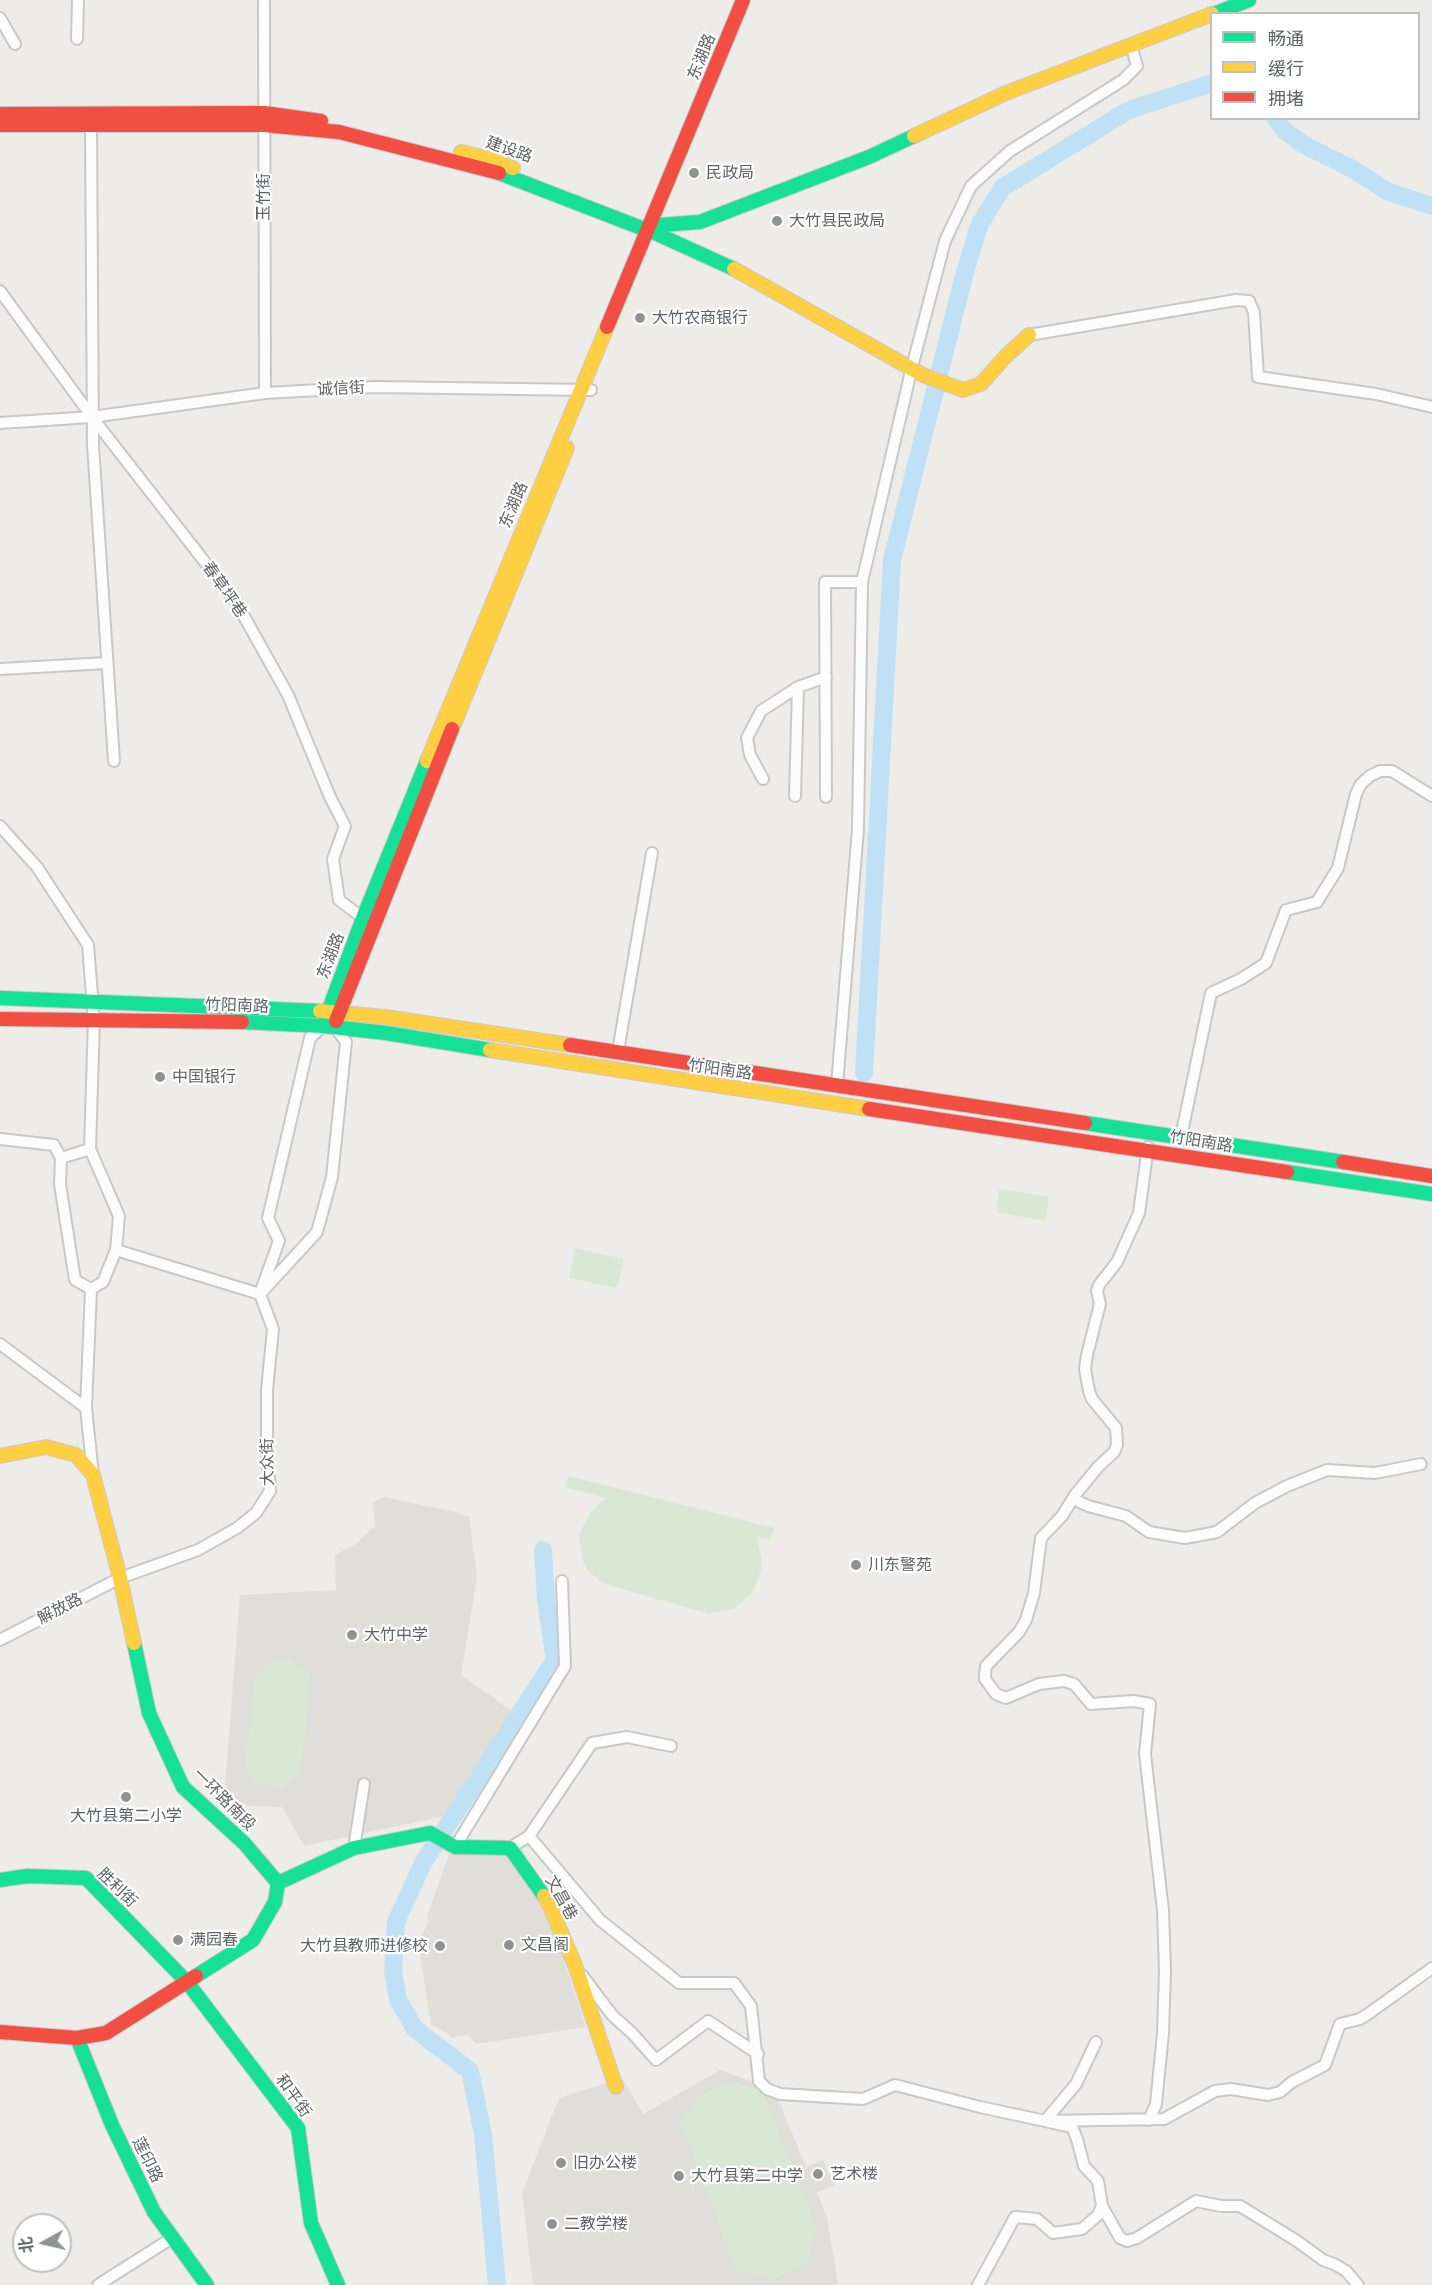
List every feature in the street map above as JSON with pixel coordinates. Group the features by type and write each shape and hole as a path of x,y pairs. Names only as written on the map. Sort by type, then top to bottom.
{"main road":[{"name":"东湖路","path":"654,228 743,0"},
{"name":"东湖路","path":"329,1026 363,918 752,0"},
{"path":"1218,12 1249,0"},
{"path":"654,228 700,222 732,210 869,157 1006,93 1210,15"},
{"name":"建设路","path":"0,114 264,119 346,124 494,160 654,228 919,366 964,386 981,384 1029,335"},
{"name":"建设路","path":"0,125 264,119"},
{"name":"东湖路","path":"334,1011 396,866 586,389"},
{"name":"竹阳南路","path":"0,998 334,1011 1432,1176"},
{"name":"竹阳南路","path":"0,1019 196,1020 329,1026 1432,1194"},
{"path":"0,1456 46,1447 76,1455 93,1475"},
{"name":"一环路南段","path":"93,1475 120,1578 149,1713 183,1787 244,1843 278,1883"},
{"path":"0,2032 77,2038 106,2032 253,1940 275,1902 278,1883 354,1848 430,1833 455,1847 510,1848"},
{"name":"文昌巷","path":"510,1848 549,1904 575,1965 616,2087"},
{"name":"胜利街","path":"0,1880 27,1876 86,1878 187,1982"},
{"name":"和平街","path":"187,1982 298,2128 311,2223 338,2285"},
{"name":"莲印路","path":"77,2038 112,2125 154,2212 207,2285"}],"street":[{"path":"77,39 78,0"},
{"name":"玉竹街","path":"264,0 265,393"},
{"path":"0,18 15,44"},
{"path":"837,1085 858,829 862,582 919,366 945,241 971,186 1010,151 1123,80 1137,66 1131,45"},
{"path":"91,123 92,417 114,761"},
{"name":"春草坪巷","path":"0,291 92,417 236,602 288,695 330,797 345,826 333,859 339,900 363,918"},
{"path":"1029,335 1236,300 1249,301 1254,312 1258,377 1376,394 1432,407"},
{"name":"诚信街","path":"0,423 92,417 265,393 374,387 586,389"},
{"path":"826,797 825,582 862,582"},
{"path":"0,669 107,663"},
{"path":"763,779 750,755 747,738 761,711 798,687 826,676"},
{"path":"795,796 798,687"},
{"path":"1180,1137 1211,993 1241,979 1266,963 1286,910 1317,902 1338,868 1356,794 1361,784 1380,771 1392,771 1432,796"},
{"path":"0,826 37,867 87,945 94,1020 90,1149 119,1216 116,1250 103,1282 91,1289"},
{"path":"618,1052 652,853"},
{"path":"329,1026 346,1042 332,1177 317,1232 260,1294 279,1241 268,1218 310,1038 329,1026"},
{"path":"1149,2120 1156,2104 1163,2032 1165,1971 1163,1910 1145,1754 1150,1704 1134,1701 1091,1704 1074,1684 1064,1682 1040,1684 1006,1698 996,1694 985,1679 986,1666 1019,1632 1026,1620 1040,1563 1041,1539 1062,1516 1098,1467 1114,1452 1117,1445 1116,1428 1092,1400 1085,1369 1100,1304 1097,1291 1099,1285 1117,1262 1139,1213 1150,1133"},
{"path":"0,1139 54,1145 61,1158 60,1184 75,1280 91,1289"},
{"path":"61,1158 90,1149"},
{"path":"116,1250 260,1294"},
{"path":"91,1289 86,1408 93,1475"},
{"name":"大众街","path":"120,1578 198,1550 237,1528 256,1513 270,1491 267,1453 267,1390 273,1329 260,1294"},
{"path":"0,1344 86,1408"},
{"path":"1073,1499 1088,1506 1126,1516 1149,1532 1185,1538 1217,1532 1255,1503 1287,1486 1328,1470 1375,1473 1421,1464"},
{"name":"解放路","path":"0,1640 120,1578"},
{"path":"455,1847 565,1666 562,1581"},
{"path":"510,1848 529,1836 592,1743 627,1737 671,1746"},
{"path":"354,1848 364,1784"},
{"path":"529,1836 600,1920 679,1983 734,1983 751,2006 758,2054 759,2081 767,2089 780,2094 863,2099 895,2085 1072,2127 1084,2166 1098,2181 1102,2206 1120,2238 1127,2241 1137,2238 1196,2201 1221,2206 1240,2206 1323,2260 1346,2271 1358,2285"},
{"path":"575,1965 612,2015 656,2060 708,2021 758,2054"},
{"path":"1045,2121 1149,2120 1170,2116 1215,2091 1231,2089 1269,2095 1280,2092 1292,2082 1325,2065 1340,2024 1360,2019 1432,1968"},
{"path":"1045,2121 1076,2084 1096,2042"},
{"path":"978,2285 1015,2217 1037,2219 1053,2233 1082,2229 1098,2215 1102,2206"},
{"path":"98,2285 171,2238"}],"shaded area":[{"name":"大竹中学","path":"384,1497 469,1517 477,1577 461,1675 515,1713 445,1816 304,1846 282,1807 251,1806 224,1798 240,1595 336,1590 335,1555 354,1545 375,1526 373,1503"},
{"name":"文昌阁","path":"449,1854 508,1855 548,1912 586,2027 477,2044 467,2035 450,2038 449,2034 431,2025 419,1948 423,1948 424,1939 420,1938 429,1922 427,1917"},
{"name":"大竹县第二中学","path":"720,2070 774,2089 806,2167 823,2160 834,2185 817,2192 827,2218 838,2283 830,2285 533,2285 522,2193 559,2098 622,2078 643,2114"}],"green space":[{"path":"999,1189 1049,1197 1045,1221 996,1212"},
{"path":"575,1248 624,1259 617,1288 569,1278"},
{"path":"568,1476 774,1528 771,1540 757,1537 762,1559 761,1570 753,1592 735,1608 709,1614 600,1581 587,1570 582,1558 579,1534 591,1512 606,1498 565,1487"},
{"path":"271,1660 291,1661 311,1676 301,1770 284,1787 254,1783 245,1766 255,1677"},
{"path":"733,2081 763,2092 817,2227 807,2262 774,2280 736,2270 680,2121 700,2095"}],"waterway":[{"path":"864,1073 892,560 965,272 979,226 1002,188 1129,110 1210,84"},
{"path":"1277,120 1285,131 1304,145 1347,166 1389,192 1432,206"},
{"path":"497,2285 483,2134 470,2071 415,2029 398,2000 393,1971 396,1922 423,1863 555,1660 546,1600 543,1550"}],"traffic: fast":[{"path":"1219,12 1249,0"},
{"path":"660,225 700,222 869,157 914,136"},
{"path":"499,173 657,234 734,269"},
{"path":"325,1020 363,918 427,761"},
{"path":"0,998 320,1011"},
{"path":"242,1022 323,1026 386,1033 490,1050"},
{"path":"1085,1123 1343,1162"},
{"path":"1287,1172 1432,1194"},
{"path":"134,1643 149,1713 183,1787 244,1843 278,1883 275,1902 253,1940 196,1976"},
{"path":"278,1883 354,1848 430,1833 455,1847 510,1848 544,1896"},
{"path":"0,1880 27,1876 86,1878 187,1982 298,2128 311,2223 338,2285"},
{"path":"77,2038 112,2125 154,2212 207,2285"}],"traffic: slow":[{"path":"914,136 1006,93 1210,15"},
{"path":"461,152 494,160 513,168"},
{"path":"734,269 923,375 963,390 981,384 1029,335"},
{"path":"427,761 607,327"},
{"path":"452,729 567,448"},
{"path":"320,1011 385,1017 570,1045"},
{"path":"490,1050 869,1109"},
{"path":"0,1456 46,1447 76,1455 93,1475 120,1578 134,1643"},
{"path":"544,1896 575,1965 616,2087"}],"traffic: jam":[{"path":"607,327 743,0"},
{"path":"0,114 264,113 321,121"},
{"path":"0,125 264,125 339,132 499,173"},
{"path":"336,1021 452,729"},
{"path":"0,1019 242,1022"},
{"path":"570,1045 1085,1123"},
{"path":"869,1109 1287,1172"},
{"path":"1343,1162 1432,1176"},
{"path":"0,2032 77,2038 106,2033 196,1976"}],"place":[{"name":"民政局","path":"694,173"},
{"name":"大竹县民政局","path":"777,221"},
{"name":"大竹农商银行","path":"640,318"},
{"name":"中国银行","path":"160,1077"},
{"name":"川东警苑","path":"856,1565"},
{"name":"大竹中学","path":"352,1635"},
{"name":"大竹县第二小学","path":"126,1797"},
{"name":"满园春","path":"178,1940"},
{"name":"文昌阁","path":"509,1945"},
{"name":"大竹县教师进修校","path":"440,1946"},
{"name":"旧办公楼","path":"561,2163"},
{"name":"艺术楼","path":"818,2174"},
{"name":"大竹县第二中学","path":"679,2176"},
{"name":"二教学楼","path":"552,2224"}]}
